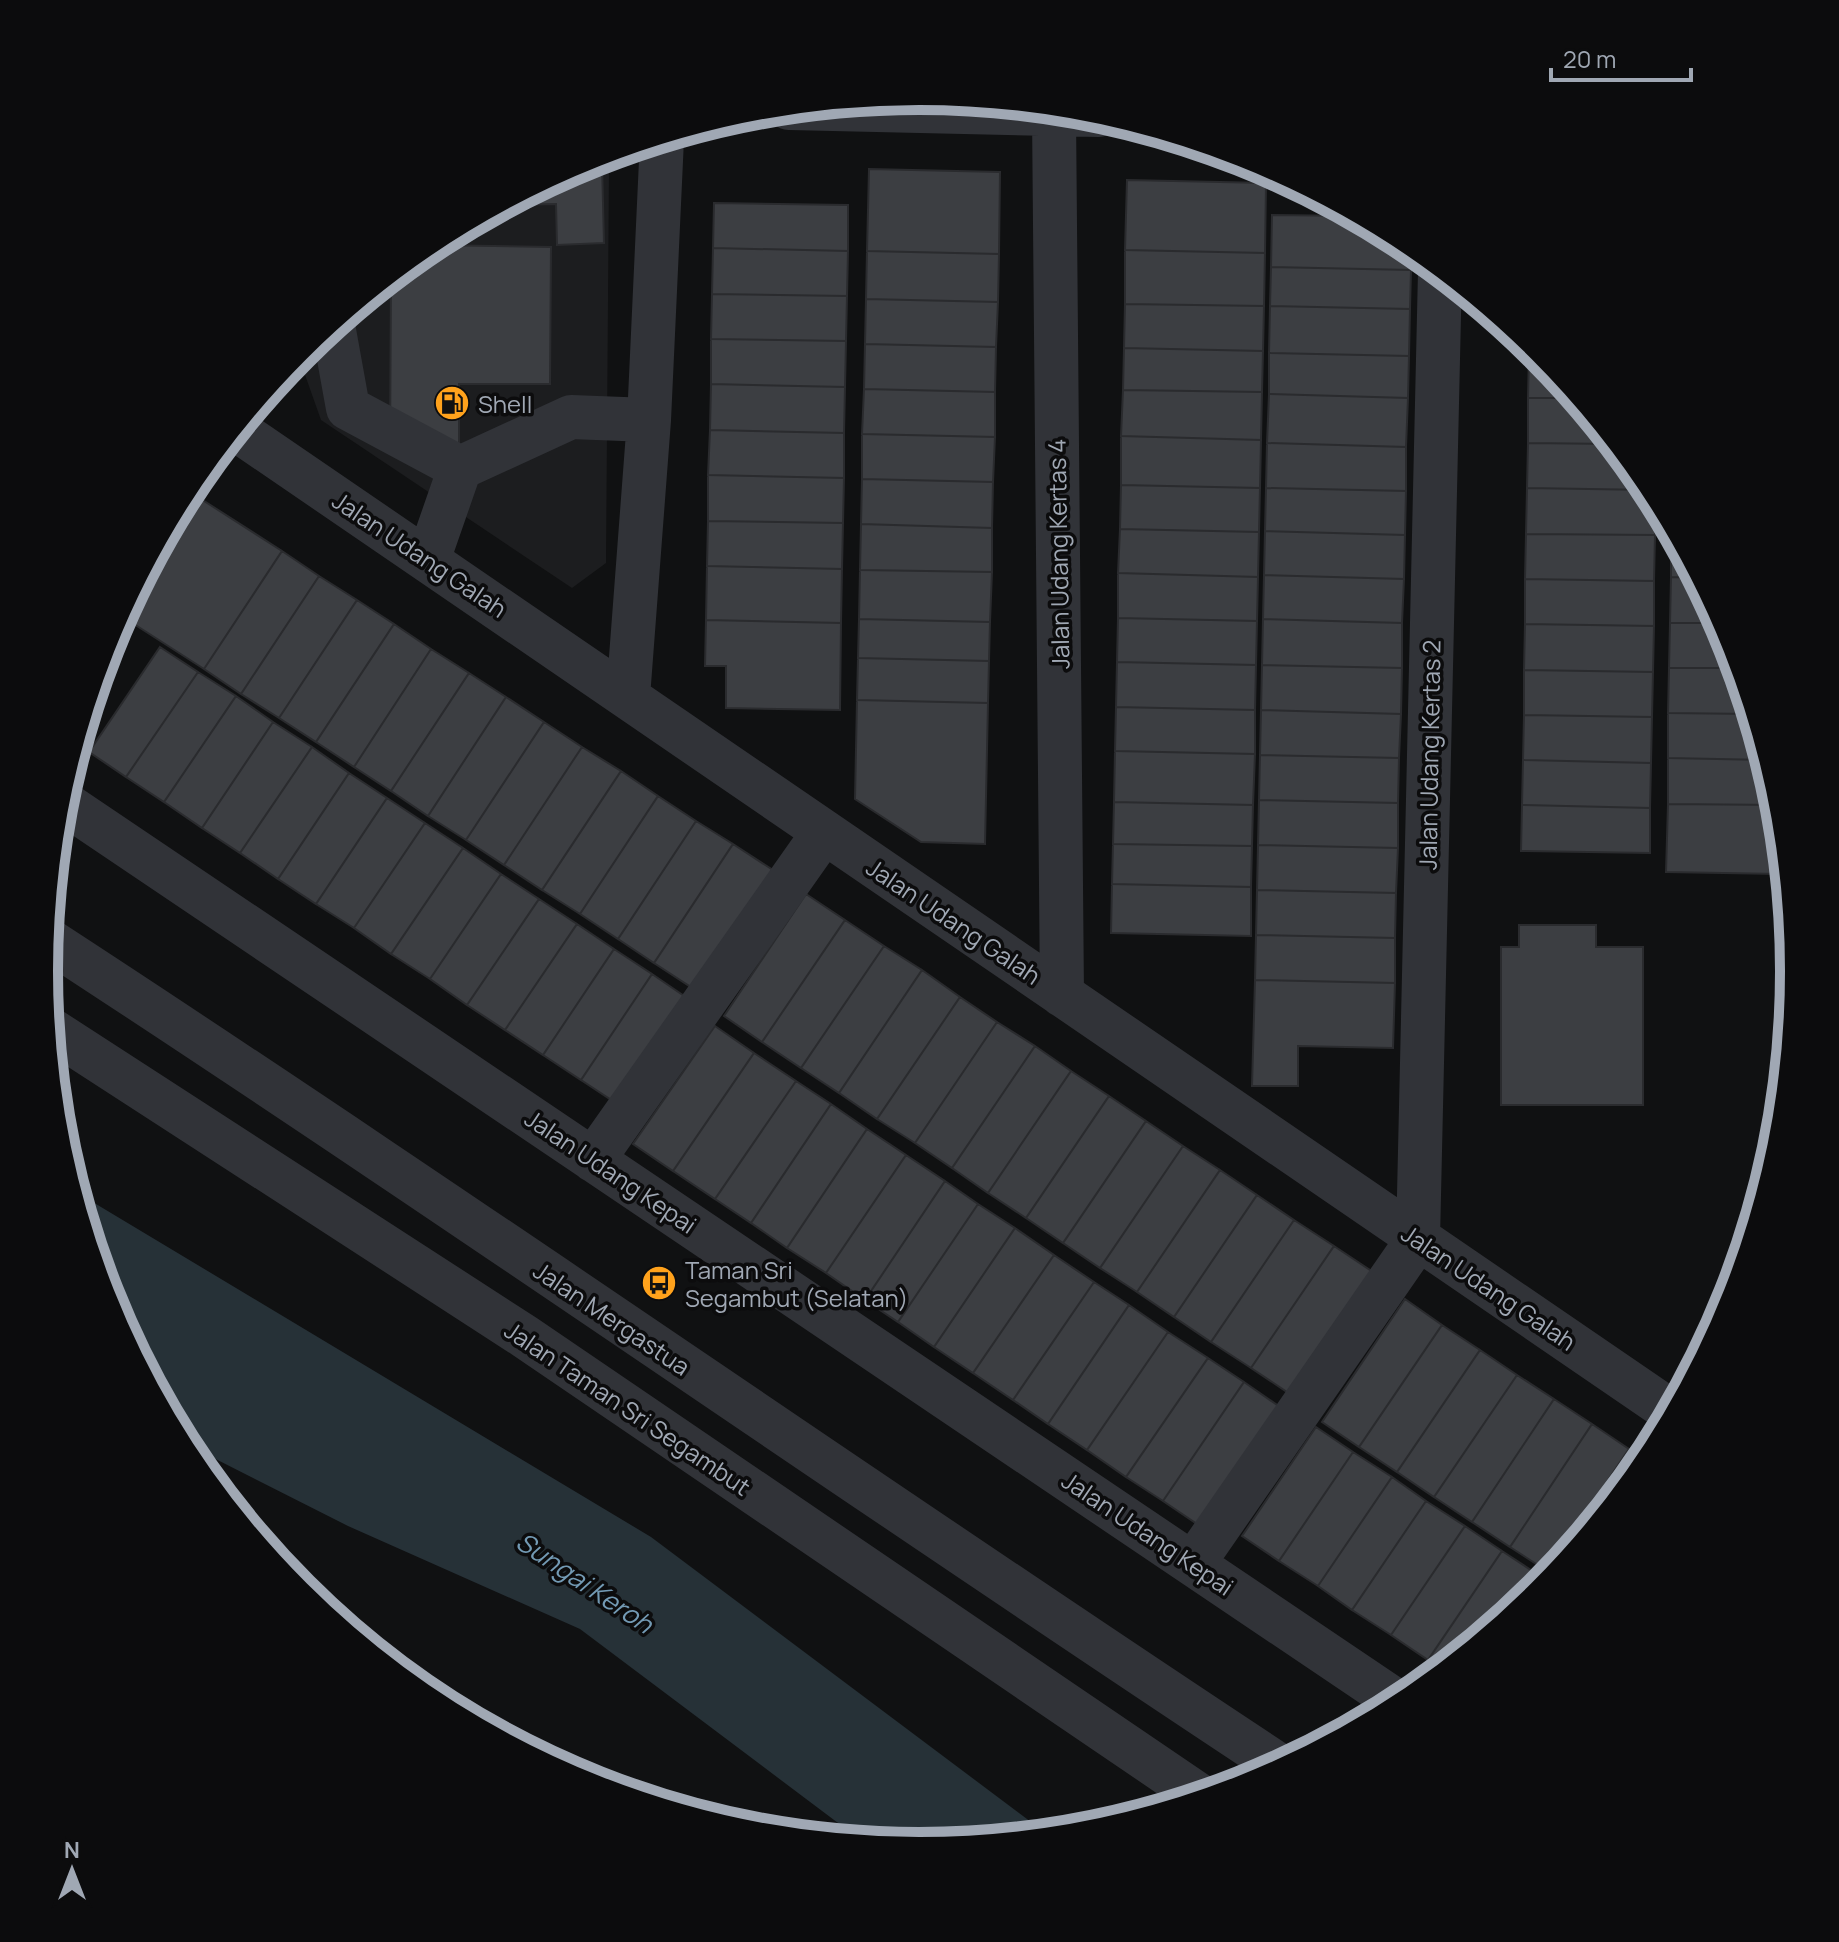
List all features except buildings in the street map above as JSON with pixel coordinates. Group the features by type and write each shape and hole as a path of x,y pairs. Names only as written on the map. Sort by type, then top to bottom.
{"street":[{"path":"896,110 991,113"},
{"name":"Jalan Udang Kertas 4","path":"1054,121 1062,995"},
{"path":"628,697 649,420 662,150"},
{"name":"Jalan Udang Kertas 2","path":"1418,1239 1440,285"},
{"path":"335,338 348,408 460,468"},
{"path":"428,560 460,468 571,417 649,420"},
{"name":"Jalan Udang Galah","path":"245,436 1663,1406"},
{"name":"Jalan Udang Kepai","path":"74,810 1193,1564 1383,1697"},
{"path":"593,1160 824,832"},
{"name":"Jalan Mergastua","path":"59,947 271,1085 954,1551 1268,1758"},
{"name":"Jalan Taman Sri Segambut","path":"61,1036 524,1336 1190,1789"},
{"path":"1193,1564 1418,1239"}],"shaded area":[{"path":"609,168 606,563 572,588 321,420 303,369 351,323 441,255 489,225 538,198"}],"water":[{"name":"Sungai Keroh","path":"89,1200 651,1537 1034,1825 976,1831 846,1829 580,1629 348,1526 206,1454 173,1402 147,1352 124,1301"}],"place":[{"name":"Shell","path":"452,403"},
{"name":"Taman Sri Segambut (Selatan)","path":"659,1283"}]}
